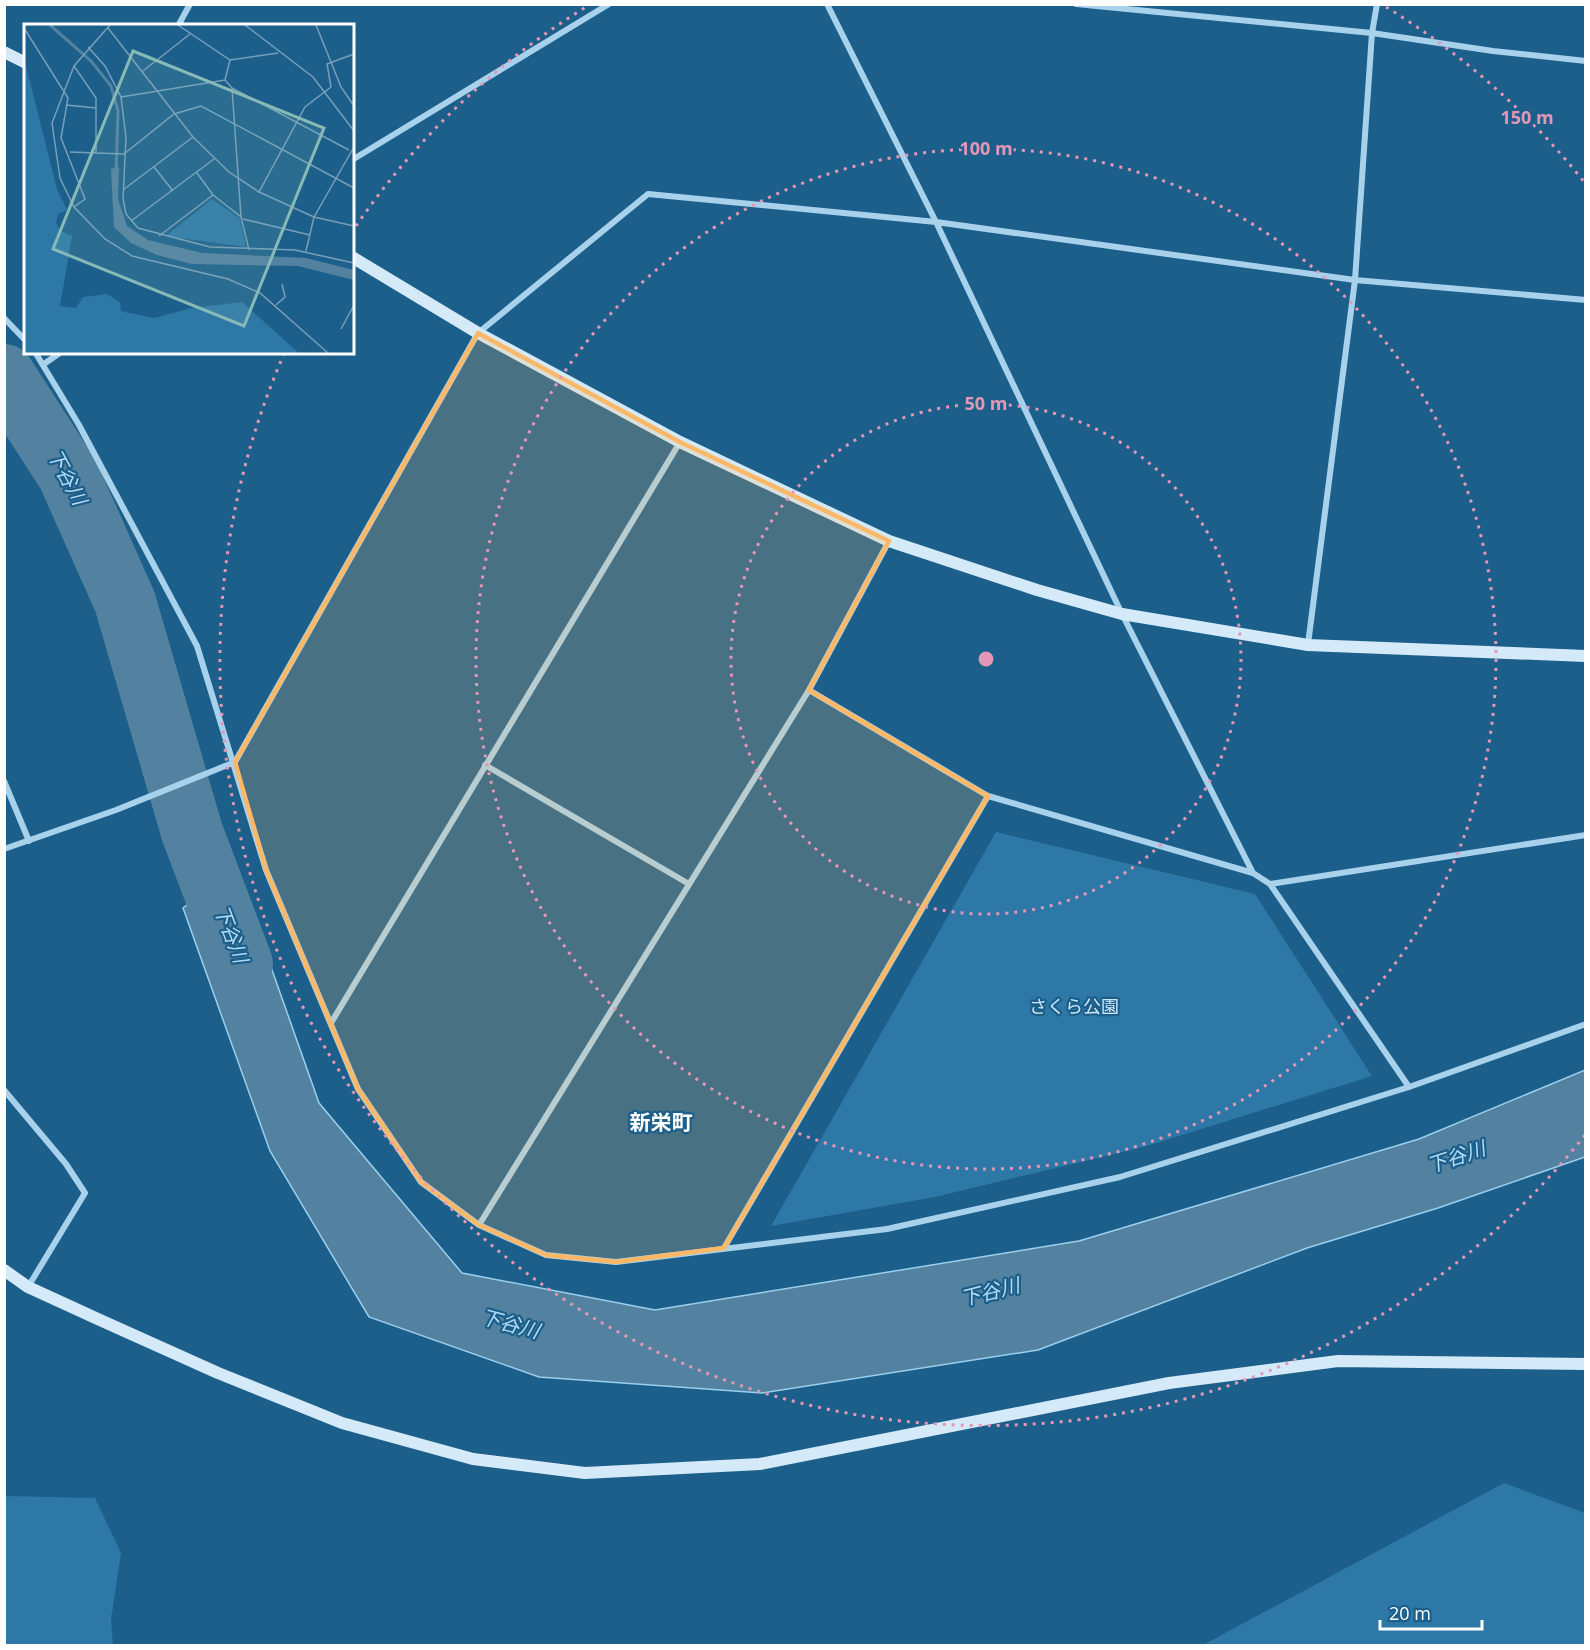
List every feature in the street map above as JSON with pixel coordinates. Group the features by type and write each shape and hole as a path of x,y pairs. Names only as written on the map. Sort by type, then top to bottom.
{"street":[{"path":"179,24 190,4"},
{"path":"354,159 609,4"},
{"path":"826,4 936,222 1122,614 1253,873"},
{"path":"1076,4 1372,33 1492,51 1586,61"},
{"path":"1308,645 1355,280 1372,33 1377,4"},
{"path":"4,52 24,62"},
{"path":"4,849 116,810 235,762 478,333 648,194 936,222 1355,280 1586,300"},
{"path":"354,258 478,333 680,442 889,541 1037,590 1122,614 1308,645 1586,656"},
{"path":"4,318 24,339"},
{"path":"36,354 79,424 197,646 235,762 266,870 358,1089 422,1182 478,1225 546,1256 616,1262 887,1228 1119,1177 1408,1087 1586,1024"},
{"path":"44,364 59,354"},
{"path":"331,1023 680,442"},
{"path":"478,1225 809,690 889,541"},
{"path":"809,690 988,796 1253,873 1270,884 1408,1087"},
{"path":"485,765 689,884"},
{"path":"4,781 29,841"},
{"path":"724,1248 988,796"},
{"path":"1270,884 1586,834"},
{"path":"4,1090 66,1164 85,1194 28,1287"},
{"path":"4,1270 28,1287 218,1373 342,1423 473,1459 585,1473 760,1464 1169,1383 1338,1361 1586,1364"}],"highlighted area":[{"path":"478,333 680,442 889,541 809,690 988,796 724,1248 616,1262 546,1255 479,1225 421,1182 358,1089 266,870 235,762"}],"green space":[{"name":"さくら公園","path":"996,832 1255,894 1372,1076 1147,1146 935,1197 771,1226"},
{"path":"1504,1483 1585,1513 1585,1645 1203,1645"},
{"path":"5,1496 95,1498 121,1553 111,1620 113,1645 5,1645"}],"water":[{"path":"236,868 319,1103 462,1273 655,1310 1079,1241 1419,1139 1585,1070 1585,1157 1438,1208 1307,1248 1038,1350 762,1393 539,1377 369,1317 270,1151 183,908"}],"waterway":[{"name":"下谷川","path":"4,375 68,474 125,602 192,832 242,964"}],"district":[{"name":"新栄町","path":"661,1123"}]}
